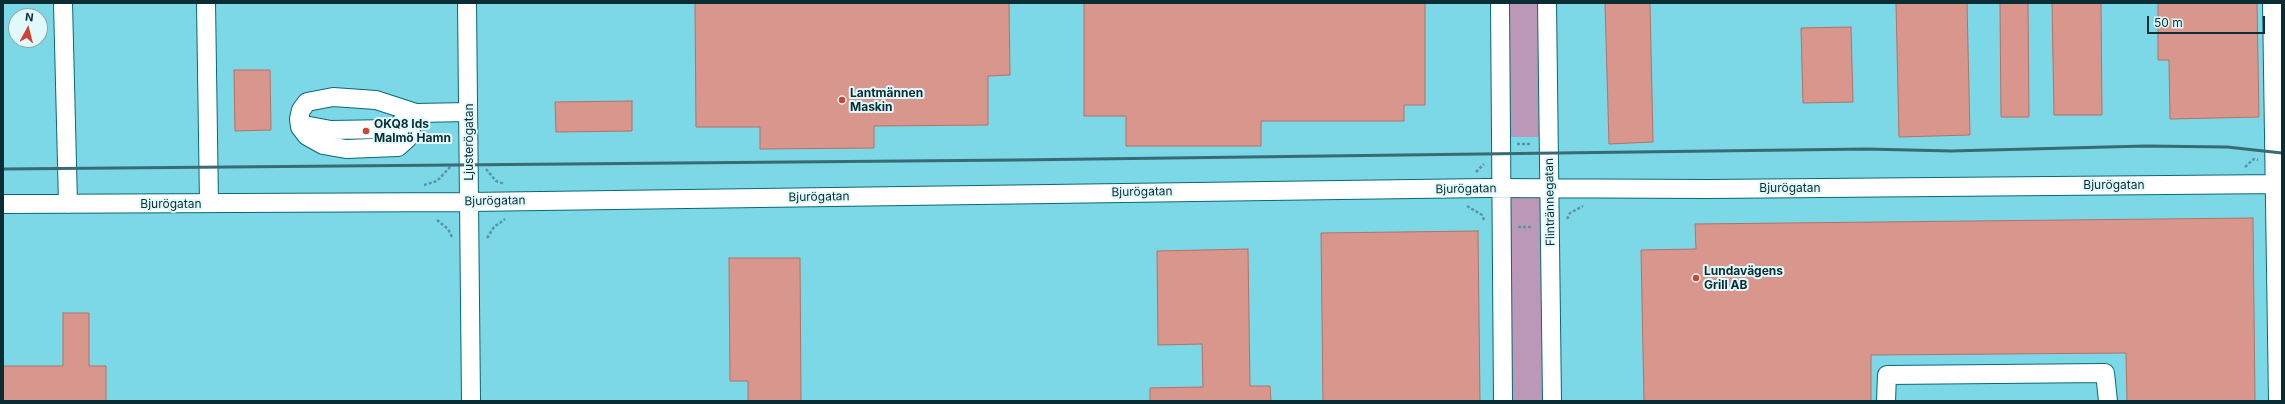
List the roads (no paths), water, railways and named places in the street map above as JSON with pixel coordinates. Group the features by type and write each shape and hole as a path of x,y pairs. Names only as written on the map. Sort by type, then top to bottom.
{"street":[{"path":"64,3 68,204"},
{"path":"206,3 209,203"},
{"name":"Ljusterögatan","path":"467,3 471,401"},
{"path":"1500,3 1503,401"},
{"name":"Flintrännegatan","path":"1547,3 1552,401"},
{"path":"2272,3 2278,184 2278,401"},
{"path":"416,113 392,128 331,130 304,125 299,119 301,110 307,102 333,97 376,100 416,113 468,112"},
{"name":"Bjurögatan","path":"3,204 469,202 1502,188 2278,184"},
{"path":"1886,401 1887,375 2106,373 2108,401"}],"railway":[{"path":"3,169 1016,160 1867,149 1951,151 2146,146 2227,147 2282,153"}],"place":[{"name":"Lantmännen Maskin","path":"842,100"},
{"name":"OKQ8 Ids Malmö Hamn","path":"366,131"},
{"name":"Lundavägens Grill AB","path":"1696,278"}]}
